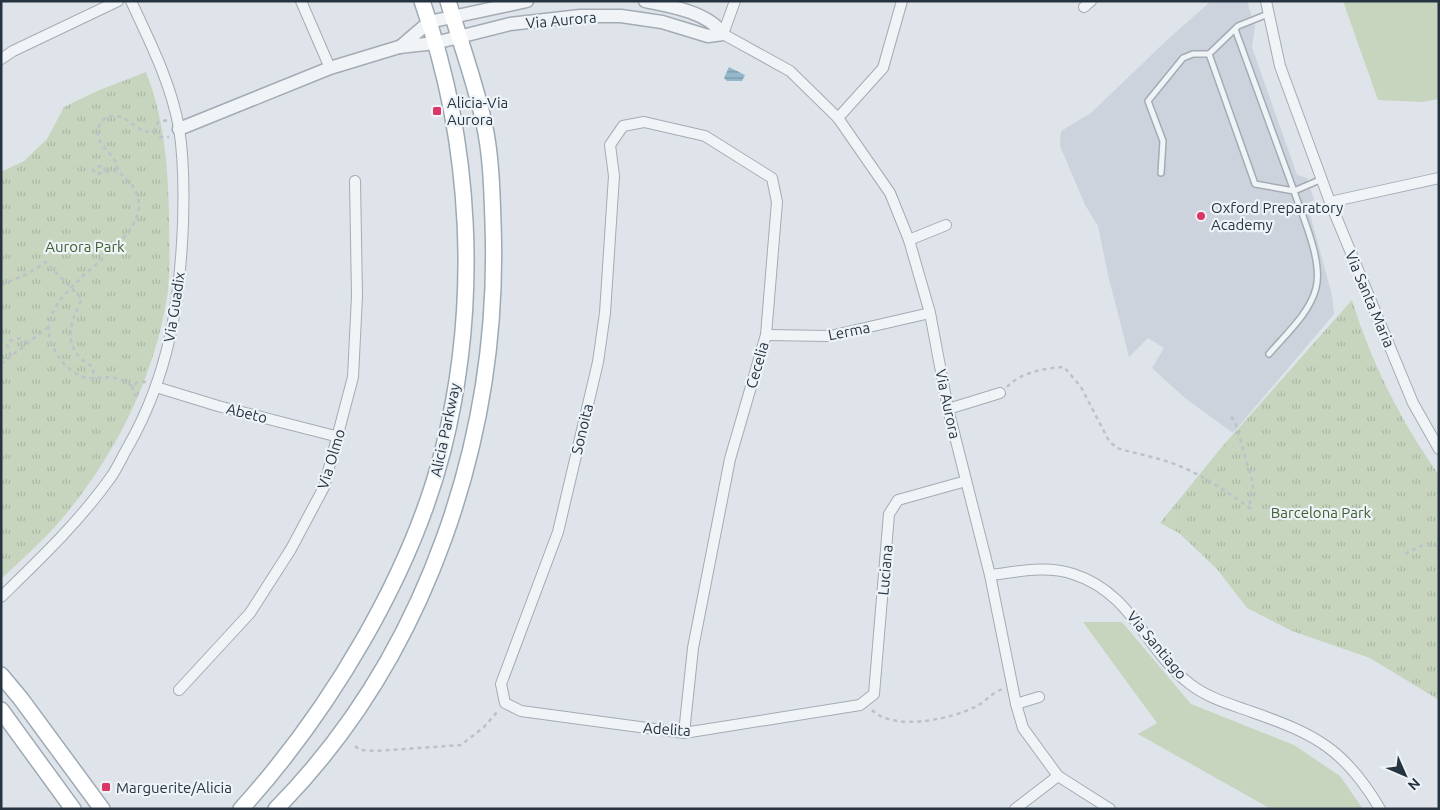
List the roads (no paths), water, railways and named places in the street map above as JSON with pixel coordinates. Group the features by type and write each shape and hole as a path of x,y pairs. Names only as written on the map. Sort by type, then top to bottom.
{"main road":[{"name":"Alicia Parkway","path":"241,809 265,783 299,737 371,628 401,568 426,506 443,449 463,334 466,276 465,226 461,161 442,62 422,1"},
{"name":"Alicia Parkway","path":"276,809 351,719 399,639 437,558 454,511 484,391 495,269 492,202 484,124 448,1"},
{"path":"1,675 21,698 102,809"},
{"path":"1,710 73,809"}],"street":[{"path":"1,59 13,51 118,1"},
{"name":"Via Guadix","path":"1,598 65,534 112,476 140,425 157,386 173,330 181,266 184,196 178,128 163,71 131,1"},
{"path":"302,1 330,68"},
{"name":"Via Aurora","path":"399,47 429,22 527,1"},
{"name":"Via Aurora","path":"645,1 676,7 716,25 723,34 790,71 838,118 890,193 909,240 930,313 948,409 990,575 1016,704 1023,728 1058,776 1110,809"},
{"path":"723,34 735,1"},
{"path":"838,118 883,68 902,1"},
{"name":"Via Santa Maria","path":"1266,1 1280,66 1330,202 1413,402 1439,449"},
{"name":"Via Aurora","path":"178,128 330,68 399,47 435,43 510,24 580,16 621,16 662,22 708,36 723,34"},
{"name":"Cecelia","path":"610,144 622,126 644,122 705,136 772,178 777,202 766,335 730,459 693,648 684,733"},
{"name":"Sonoita","path":"506,703 501,684 558,532 598,362 605,313 614,176 610,144"},
{"path":"1330,202 1439,178"},
{"name":"Via Olmo","path":"179,690 250,613 291,548 324,487 339,437 353,376 357,296 354,181"},
{"path":"909,240 946,225"},
{"name":"Lerma","path":"766,335 830,336 930,313"},
{"name":"Abeto","path":"157,386 218,406 339,437"},
{"path":"948,409 1000,394"},
{"name":"Luciana","path":"860,705 874,694 889,514 898,500 966,481"},
{"name":"Via Santiago","path":"990,575 1048,569 1073,574 1100,586 1121,603 1173,668 1189,683 1210,697 1294,727 1334,750 1364,781 1380,809"},
{"path":"1016,704 1039,697"},
{"name":"Adelita","path":"506,703 521,711 684,733 860,705"},
{"path":"1015,809 1058,776"}],"lane":[{"path":"1160,173 1163,141 1148,101 1183,58 1193,54 1209,54 1235,29 1269,14"},
{"path":"1235,29 1294,191 1318,272 1316,289 1304,313 1269,354"},
{"path":"1209,54 1255,184 1294,191 1322,179"}],"water":[{"path":"729,67 745,75 742,81 727,81 724,78"}],"place":[{"name":"Alicia-Via Aurora","path":"437,111"},
{"name":"Oxford Preparatory Academy","path":"1201,216"},
{"name":"Marguerite/Alicia","path":"106,787"}],"park label":[{"name":"Aurora Park","path":"85,246"},
{"name":"Barcelona Park","path":"1321,512"}]}
